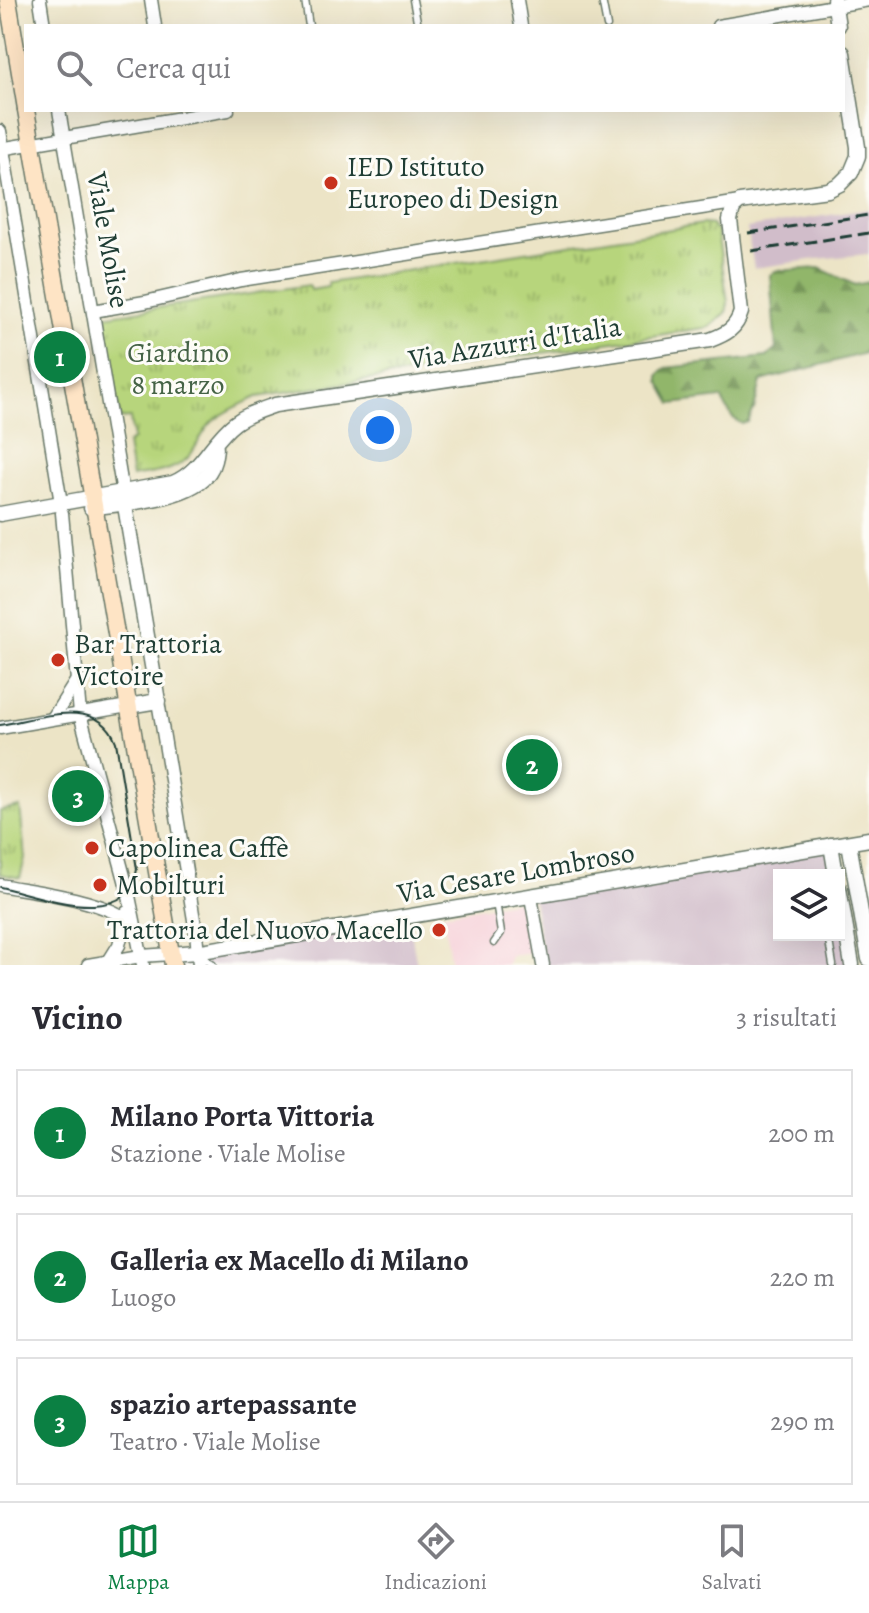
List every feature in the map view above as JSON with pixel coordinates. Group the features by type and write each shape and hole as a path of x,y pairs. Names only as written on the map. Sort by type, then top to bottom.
{"main road":[{"name":"Viale Molise","path":"8,0 24,98"},
{"name":"Viale Molise","path":"26,112 172,960"}],"street":[{"path":"40,0 44,24"},
{"path":"151,0 155,24"},
{"path":"517,0 521,24"},
{"path":"728,24 834,3 869,0"},
{"path":"834,3 838,24"},
{"path":"93,311 241,280 836,187 856,164 858,142 845,65"},
{"name":"Viale Molise","path":"59,112 198,959"},
{"path":"1,149 168,115 204,112"},
{"path":"0,131 62,508 80,714 128,891 142,960"},
{"path":"732,232 740,211 764,200"},
{"name":"Via Azzurri d'Italia","path":"124,498 180,492 202,480 214,462 217,443 227,431 246,416 275,405 725,335 738,321 741,312 730,213 740,202"},
{"path":"0,514 124,498"},
{"path":"0,523 62,508"},
{"path":"53,718 77,680"},
{"path":"0,728 158,701"},
{"name":"Via Cesare Lombroso","path":"172,960 198,959 496,902 869,839"},
{"path":"849,843 869,959"},
{"path":"831,845 835,869"},
{"path":"0,885 100,906 125,919 137,930"},
{"path":"109,961 119,945 128,891"},
{"path":"531,897 543,965"},
{"path":"845,925 852,965"},
{"path":"88,965 109,961 172,960"}],"lane":[{"path":"305,0 309,24"},
{"path":"413,0 418,24"},
{"path":"602,0 607,24"},
{"path":"494,943 501,933 496,902"},
{"path":"829,941 833,965"},
{"path":"198,959 213,965"}],"shaded area":[{"path":"869,209 869,254 754,268 747,228"},
{"path":"830,846 835,869 773,869 773,941 845,941 845,929 851,965 544,965 533,898"},
{"path":"530,899 538,951 511,955 506,965 451,965 443,914"},
{"path":"409,920 417,965 176,965 175,957"}],"green space":[{"name":"Giardino 8 marzo","path":"712,225 717,232 728,303 726,313 710,327 257,397 212,422 191,454 179,465 132,477 127,444 133,439 130,418 120,419 103,316 309,285 311,290 328,287 328,283"},
{"path":"819,268 855,285 869,282 869,352 761,381 754,409 748,422 742,424 732,417 721,398 672,404 659,381 659,375 666,368 767,357 776,349 770,275 776,271"},
{"path":"20,807 25,858 20,878 0,874 0,811"}],"tram line":[{"path":"0,725 48,715 81,714 96,719 108,728 116,742 137,869 131,888 118,900 101,904 80,905 0,887"}],"railway":[{"path":"748,233 869,215"},
{"path":"751,251 869,233"}],"place":[{"name":"IED Istituto Europeo di Design","path":"331,183"},
{"name":"Milano Porta Vittoria","path":"60,357"},
{"name":"Bar Trattoria Victoire","path":"58,660"},
{"name":"Galleria ex Macello di Milano","path":"532,765"},
{"name":"spazio artepassante","path":"78,796"},
{"name":"Capolinea Caffè","path":"92,848"},
{"name":"Mobilturi","path":"100,885"},
{"name":"Trattoria del Nuovo Macello","path":"439,930"}]}
